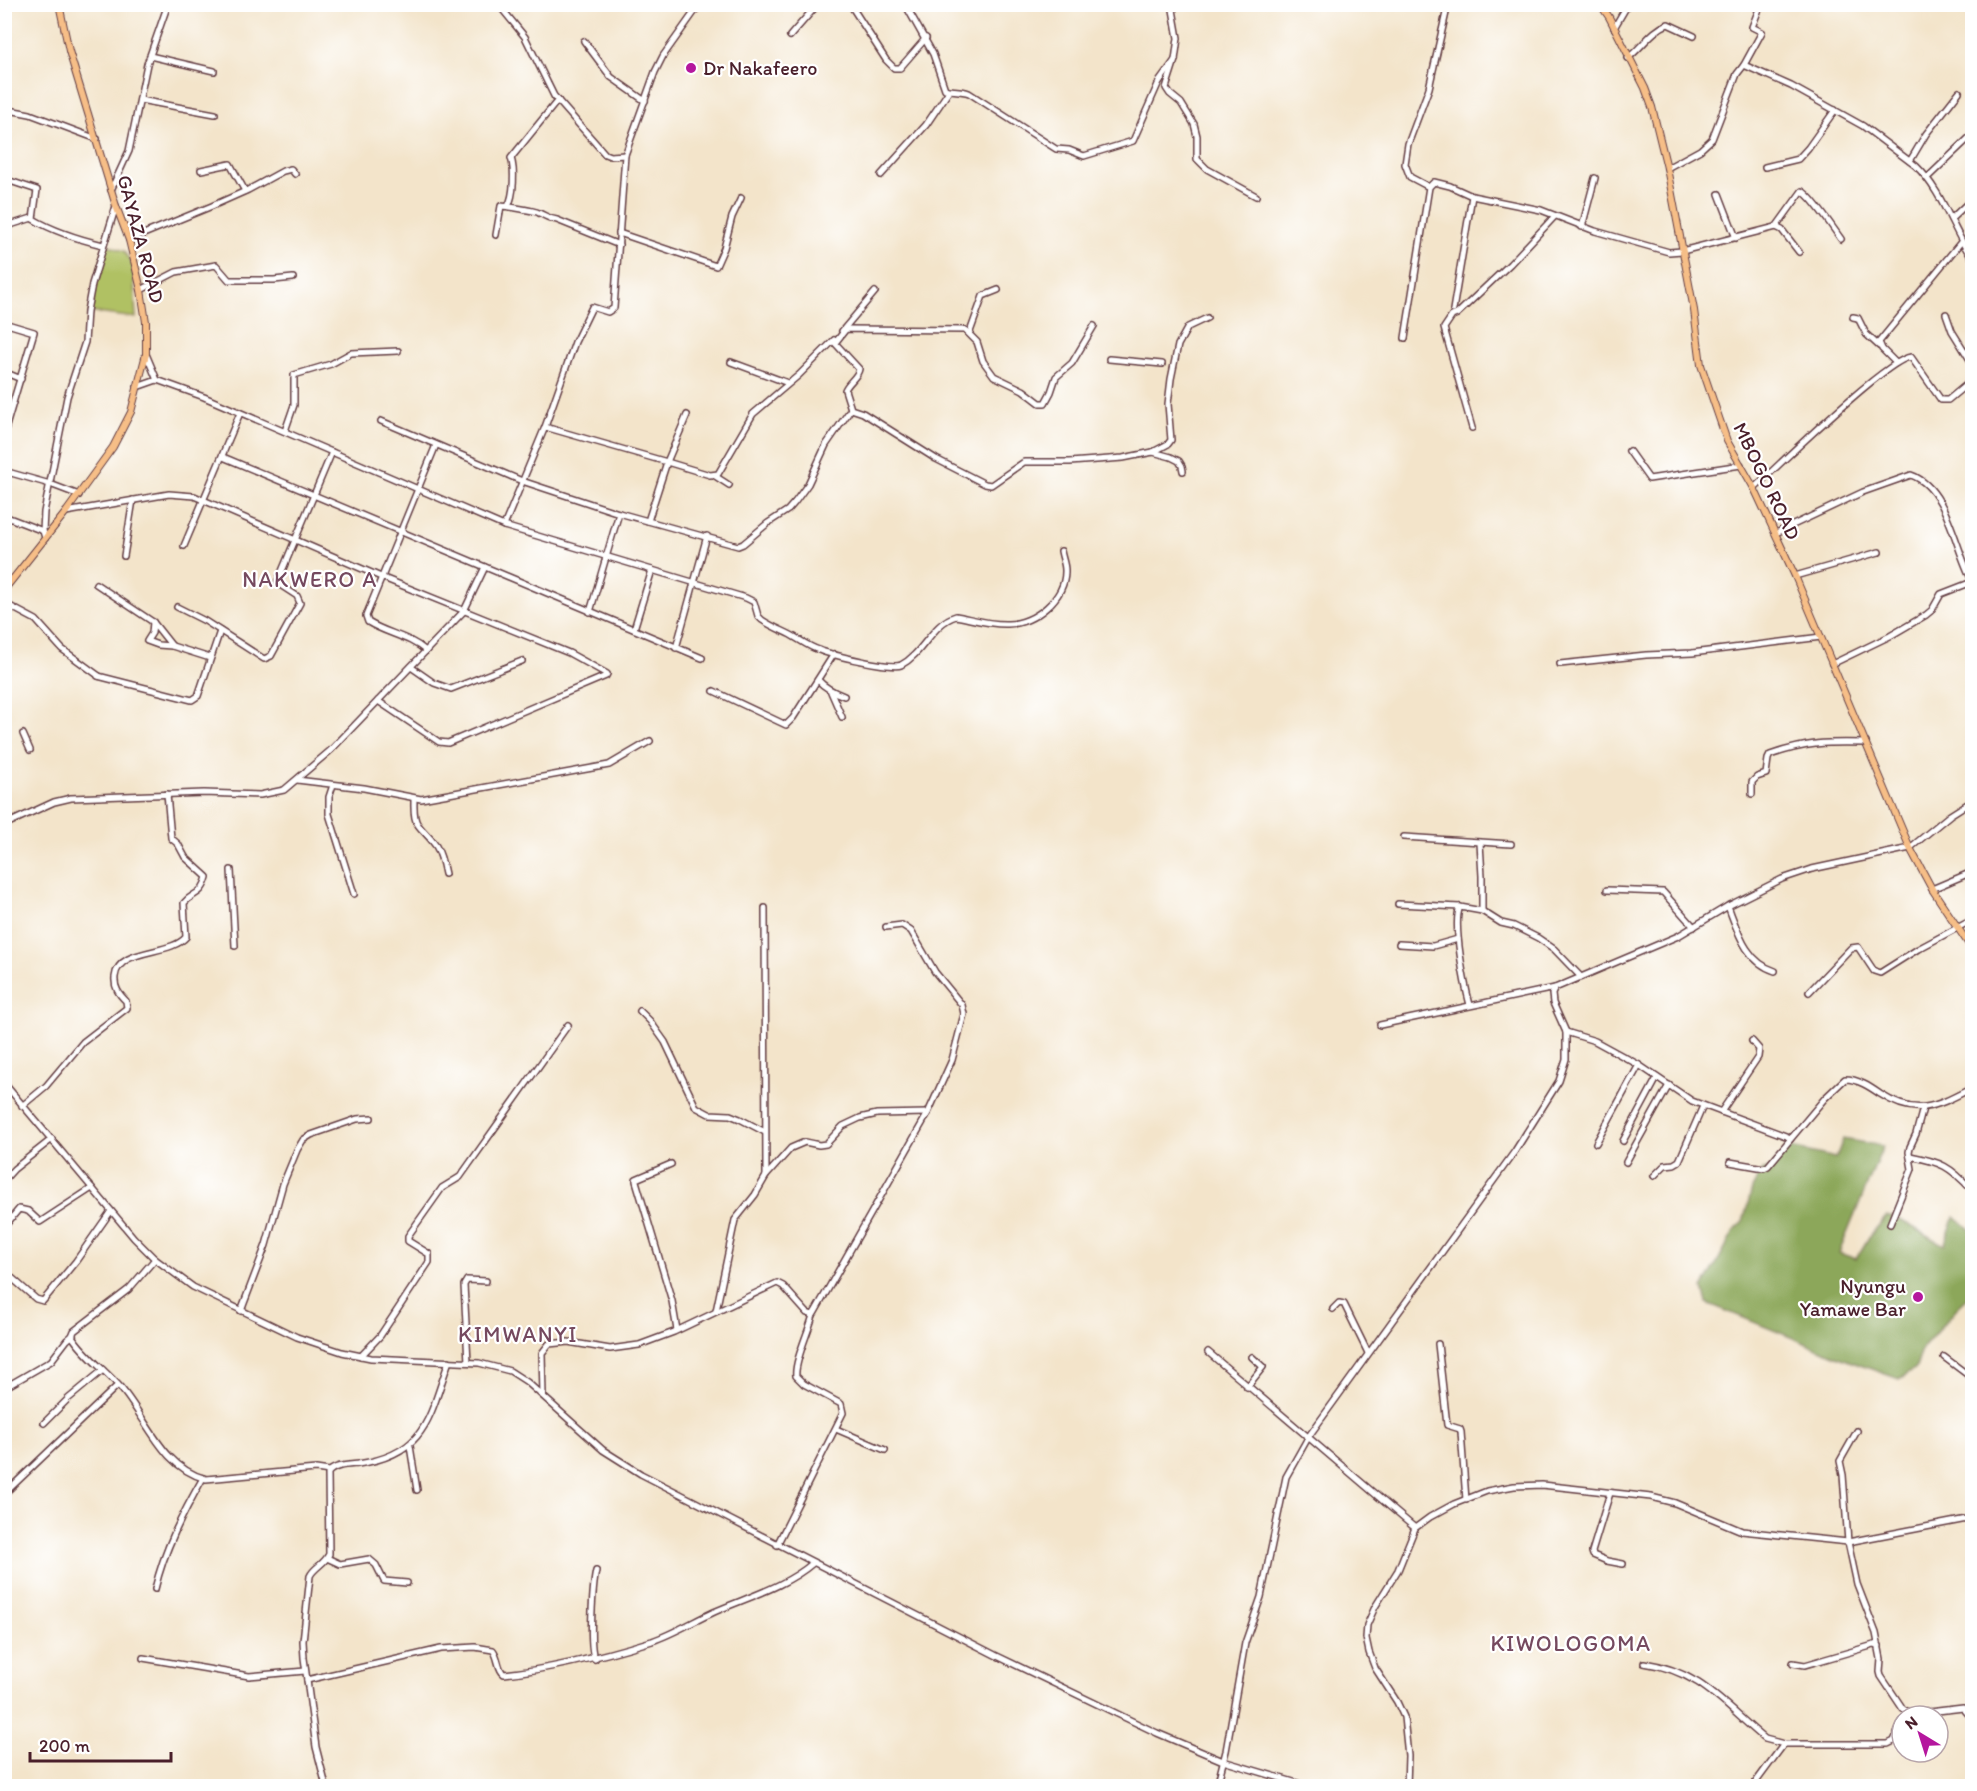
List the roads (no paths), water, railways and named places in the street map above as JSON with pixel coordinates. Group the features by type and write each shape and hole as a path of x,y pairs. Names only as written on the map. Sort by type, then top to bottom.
{"main road":[{"name":"GAYAZA ROAD","path":"4,590 44,534 66,513 113,447 131,412 146,354 146,322 129,240 116,206 69,51 59,4"},
{"name":"MBOGO ROAD","path":"1600,4 1645,88 1667,168 1694,310 1695,333 1701,365 1726,441 1754,488 1776,533 1910,849 1932,889 1972,949"}],"street":[{"path":"111,190 129,151 150,56 168,4"},
{"path":"498,4 525,37 549,87 558,100 605,154 625,155"},
{"path":"504,525 545,427 575,342 592,307 608,312 614,308 625,155 663,56 700,4"},
{"path":"790,36 818,4"},
{"path":"850,4 886,60 894,68 900,68 926,38"},
{"path":"905,4 926,38 945,89 949,91"},
{"path":"1172,4 1178,39 1175,60 1166,88 1181,103 1194,124 1197,136 1197,159 1207,169 1256,196"},
{"path":"1429,187 1410,177 1405,164 1408,144 1429,88 1448,4"},
{"path":"1614,28 1628,4"},
{"path":"1667,168 1700,150 1712,139 1737,74 1762,32 1752,27 1761,4"},
{"path":"1628,58 1648,41 1657,29 1668,24 1694,36"},
{"path":"584,41 611,77 645,101"},
{"path":"150,56 214,70"},
{"path":"881,175 926,125 949,91 959,89 969,93 1056,149 1069,150 1084,156 1133,141 1159,82 1175,60"},
{"path":"1744,65 1791,86 1863,126 1910,161 1927,177 1945,205 1961,242 1972,258"},
{"path":"1910,161 1926,134 1959,92"},
{"path":"140,100 215,114"},
{"path":"508,206 512,199 513,164 511,158 558,100"},
{"path":"4,109 30,114 97,139"},
{"path":"1765,167 1798,159 1835,111"},
{"path":"1927,177 1972,135"},
{"path":"201,170 230,164 245,191"},
{"path":"129,240 245,191 283,171 291,169 295,174"},
{"path":"1582,227 1595,178"},
{"path":"4,179 37,190 32,218"},
{"path":"1405,338 1431,183 1437,182 1472,196 1541,210 1582,227 1669,252 1682,251 1776,227 1802,191 1813,201 1841,239"},
{"path":"1719,194 1736,238"},
{"path":"1453,310 1472,196"},
{"path":"619,233 716,266 724,248 732,217 741,198"},
{"path":"1951,219 1972,199"},
{"path":"4,516 44,534 50,484 67,397 85,342 89,302 103,245 116,206"},
{"path":"496,235 501,206 508,206 518,210 538,212 548,219 557,220 619,245"},
{"path":"1472,428 1444,328 1452,316 1457,314 1510,264 1555,216"},
{"path":"4,227 32,218 61,233 103,245"},
{"path":"1776,227 1782,230 1799,252"},
{"path":"1879,346 1884,334 1961,242"},
{"path":"141,290 176,272 216,265 229,280 293,278"},
{"path":"970,332 983,296 998,290"},
{"path":"715,476 721,470 753,414 829,345 875,292"},
{"path":"1946,314 1952,331 1972,363"},
{"path":"1853,317 1858,318 1866,334 1896,363"},
{"path":"851,409 863,413 936,459 991,485 1024,462 1070,462 1123,458 1153,452 1171,440 1168,404 1178,345 1188,327 1207,318"},
{"path":"4,323 34,332 4,433"},
{"path":"851,409 845,390 848,382 858,373 859,369 835,343 846,329 965,330 970,332 977,342 987,367 994,376 1023,390 1040,403 1045,403 1056,377 1072,363 1094,326"},
{"path":"285,431 294,405 294,375 331,364 351,354 398,351"},
{"path":"146,354 157,380"},
{"path":"1754,488 1814,431 1907,356 1911,357 1925,381 1941,400 1948,400 1972,380"},
{"path":"1109,359 1162,364"},
{"path":"731,362 789,383"},
{"path":"4,372 21,378"},
{"path":"137,387 157,380 204,397 504,525 607,558 746,598 754,602 758,616 766,623 811,647 888,666 897,666 918,652 938,628 956,616 1008,624 1036,616 1055,597 1062,585 1065,571 1061,551"},
{"path":"381,422 435,442 436,445 522,481 619,513 738,546 788,510 808,484 826,445 851,409"},
{"path":"184,546 240,413"},
{"path":"648,521 667,462 687,415"},
{"path":"545,427 715,476 729,485"},
{"path":"426,651 416,643 374,626 367,620 368,610 436,445"},
{"path":"1629,451 1649,479 1741,465"},
{"path":"177,607 264,659 270,657 300,603 297,596 277,583 332,452"},
{"path":"1153,452 1179,461 1183,471"},
{"path":"223,457 702,658"},
{"path":"4,471 79,495"},
{"path":"1776,533 1863,492 1911,475 1928,488 1946,513 1972,581 1941,594 1932,610 1926,615 1890,636 1832,664"},
{"path":"66,513 169,494 194,496 381,578 569,652 605,671 607,675 448,743 439,742 378,701"},
{"path":"124,556 133,500"},
{"path":"590,612 619,513"},
{"path":"676,648 707,536"},
{"path":"1795,576 1879,552"},
{"path":"4,825 66,798 204,792 271,794 284,790 330,750 464,611 485,567"},
{"path":"634,629 652,570"},
{"path":"96,584 153,622 172,646"},
{"path":"4,603 36,620 62,649 99,676 192,700 198,696 220,631"},
{"path":"153,622 152,633 147,641 210,658"},
{"path":"1560,664 1646,655 1692,653 1821,637"},
{"path":"714,691 786,725 793,718 834,654"},
{"path":"411,667 434,682 451,689 522,661"},
{"path":"818,680 831,692 844,696"},
{"path":"831,692 842,717"},
{"path":"23,734 30,750"},
{"path":"297,780 364,788 414,799 609,765 650,741"},
{"path":"1752,794 1753,780 1768,771 1770,755 1806,744 1866,743"},
{"path":"333,785 329,797 329,814 354,894"},
{"path":"22,1106 46,1086 82,1042 127,1008 127,1003 118,994 116,984 117,970 121,963 131,957 175,945 186,937 184,903 199,892 207,877 185,857 178,844 171,838 166,794"},
{"path":"414,799 414,821 436,846 445,874"},
{"path":"1380,1025 1555,988 1622,961 1694,927 1767,885 1795,874 1910,849 1950,815 1972,801"},
{"path":"1404,837 1511,844"},
{"path":"1480,843 1482,911"},
{"path":"231,870 235,946"},
{"path":"1932,889 1972,872"},
{"path":"1607,890 1659,890 1694,927"},
{"path":"1398,904 1460,907 1482,911 1501,923 1514,926 1538,938 1554,950 1581,977"},
{"path":"1728,906 1744,946 1765,968 1775,971"},
{"path":"1460,907 1457,913 1458,939 1470,1005"},
{"path":"765,908 766,1176"},
{"path":"1809,992 1851,948 1858,947 1874,971 1880,973 1972,921"},
{"path":"777,1545 843,1413 841,1404 804,1384 796,1376 796,1365 813,1315 825,1298 928,1113 952,1060 964,1010 935,972 911,931 902,925 886,927"},
{"path":"1399,944 1433,946 1458,939"},
{"path":"1217,1786 1245,1643 1261,1597 1286,1477 1309,1436 1541,1112 1564,1069 1566,1032 1553,1004 1552,994 1555,988"},
{"path":"640,1011 664,1042 696,1107 709,1114 730,1115 765,1132"},
{"path":"361,1356 380,1336 429,1262 429,1254 408,1241 408,1236 442,1188 460,1176 568,1025"},
{"path":"1566,1032 1595,1041 1639,1065 1692,1101 1791,1138"},
{"path":"1721,1112 1758,1057 1759,1049 1752,1041"},
{"path":"1596,1143 1639,1065"},
{"path":"1623,1141 1657,1078"},
{"path":"1730,1162 1766,1167 1845,1079 1860,1082 1888,1099 1923,1108 1947,1101 1972,1088"},
{"path":"4,1083 111,1211 155,1259 193,1287 324,1348 361,1356 468,1362 491,1365 510,1371 543,1395 603,1450 626,1466 777,1545 1157,1733 1222,1761 1307,1786"},
{"path":"1626,1162 1668,1086"},
{"path":"1654,1176 1665,1165 1679,1161 1703,1106"},
{"path":"1890,1224 1912,1169 1910,1147 1923,1108"},
{"path":"716,1311 735,1220 755,1195 766,1176 795,1145 805,1142 826,1144 843,1126 877,1114 928,1113"},
{"path":"241,1311 266,1245 283,1184 303,1140 357,1119 371,1118"},
{"path":"4,1180 52,1138"},
{"path":"1910,1156 1946,1166 1953,1170 1972,1190"},
{"path":"671,1164 636,1181 672,1301 677,1330"},
{"path":"4,1227 12,1221 19,1209 28,1212 40,1222 92,1188"},
{"path":"4,1271 36,1299 43,1301 76,1261 111,1211"},
{"path":"4,1388 51,1361 74,1331 129,1289 155,1259"},
{"path":"468,1362 464,1285 467,1280 486,1281"},
{"path":"543,1395 542,1353 549,1344 568,1342 610,1349 639,1345 677,1330 777,1283 783,1286 807,1314 813,1315"},
{"path":"1333,1309 1339,1303 1344,1304 1368,1353"},
{"path":"73,1335 76,1342 118,1385 171,1459 192,1474 216,1479 316,1469 329,1471 339,1467 380,1460 410,1446 427,1421 449,1361"},
{"path":"1438,1344 1447,1425 1450,1428 1460,1429 1461,1432 1466,1500"},
{"path":"1208,1352 1415,1528"},
{"path":"1944,1357 1972,1378"},
{"path":"1247,1387 1263,1367 1252,1358"},
{"path":"44,1423 68,1399 104,1370"},
{"path":"4,1494 118,1385"},
{"path":"836,1429 885,1450"},
{"path":"1857,1431 1840,1461 1844,1475 1848,1542 1857,1584 1876,1633 1881,1676 1899,1704"},
{"path":"410,1446 417,1490"},
{"path":"326,1786 316,1747 303,1641 309,1580 313,1570 327,1558 329,1550 327,1482 329,1471"},
{"path":"155,1589 160,1569 180,1519 203,1478"},
{"path":"1407,1786 1408,1756 1404,1717 1375,1668 1366,1638 1367,1625 1375,1607 1398,1570 1415,1528 1430,1517 1487,1491 1514,1486 1542,1485 1651,1497 1675,1503 1734,1529 1848,1542 1972,1518"},
{"path":"1610,1493 1592,1552 1595,1557 1623,1564"},
{"path":"327,1558 340,1564 369,1559 376,1565 384,1581 407,1583"},
{"path":"307,1680 454,1647 493,1650 501,1672 504,1674 595,1659 616,1650 653,1641 769,1589 797,1575 813,1563"},
{"path":"595,1659 592,1654 591,1637 596,1571"},
{"path":"1792,1663 1805,1665 1874,1645 1879,1646"},
{"path":"143,1658 249,1676 305,1671"},
{"path":"1644,1664 1673,1669 1685,1675 1712,1693 1765,1739 1784,1744 1890,1743"},
{"path":"1950,1710 1963,1708 1972,1718"},
{"path":"1753,1786 1784,1744"}],"place":[{"name":"Dr Nakafeero","path":"691,68"},
{"name":"Nyungu Yamawe Bar","path":"1918,1297"}],"district":[{"name":"NAKWERO A","path":"310,579"},
{"name":"KIMWANYI","path":"518,1334"},
{"name":"KIWOLOGOMA","path":"1571,1643"}]}
